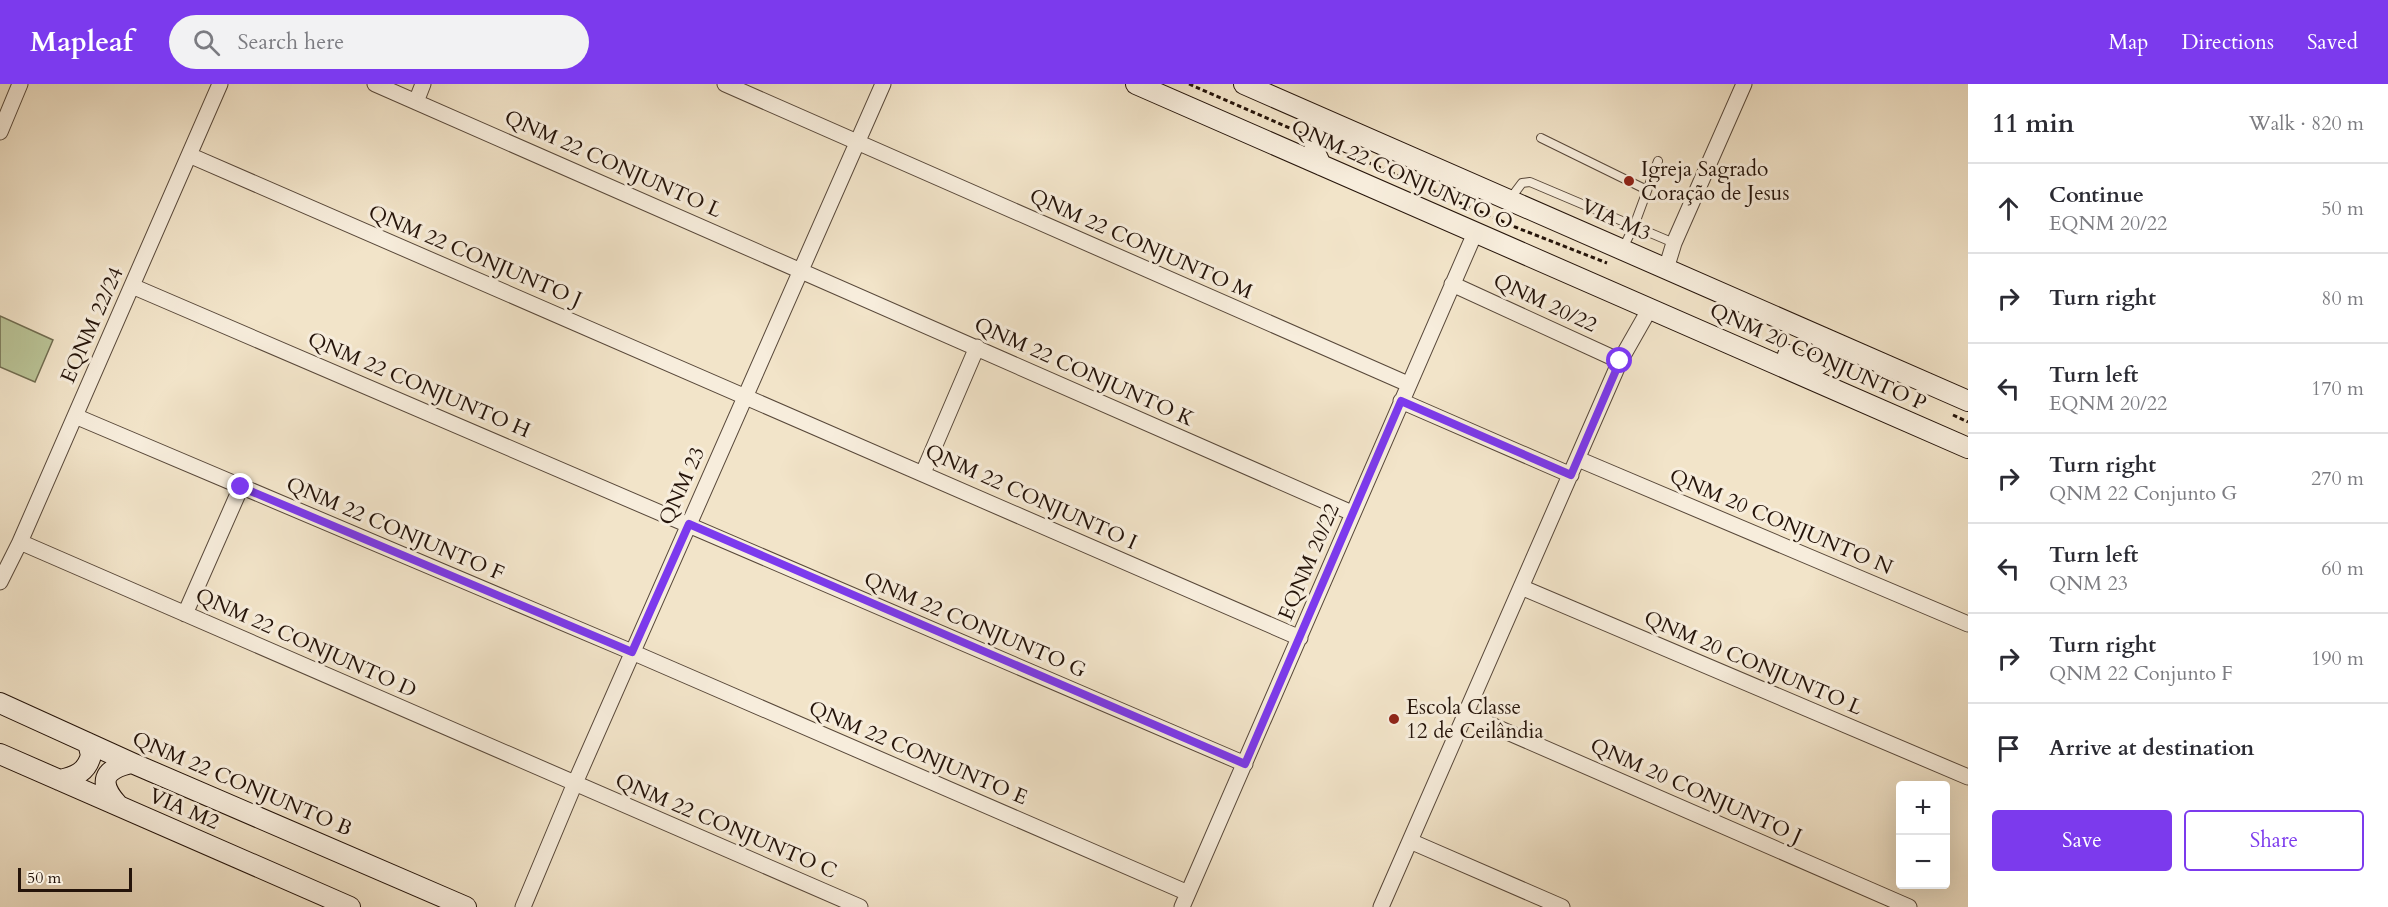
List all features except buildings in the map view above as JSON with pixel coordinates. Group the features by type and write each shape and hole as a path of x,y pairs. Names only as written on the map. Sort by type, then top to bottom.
{"main road":[{"name":"QNM 22 CONJUNTO O","path":"1136,84 1649,310"},
{"name":"VIA M3","path":"1244,84 1510,200 1617,257 1666,269 1968,401"},
{"path":"1321,165 1314,150 1318,140 1330,134 1399,164 1446,173"},
{"name":"QNM 20 CONJUNTO P","path":"1649,310 1968,448"},
{"path":"1682,324 1740,335 1810,365 1819,363 1827,355 1826,345 1820,336"},
{"name":"QNM 22 CONJUNTO B","path":"0,703 132,764 466,907"},
{"path":"59,780 74,777 83,771 91,755 88,743"},
{"name":"VIA M2","path":"0,754 350,907"},
{"path":"121,808 104,785 111,771 120,766 132,764"}],"street":[{"path":"0,132 20,84"},
{"name":"EQNM 22/24","path":"0,582 20,542 220,84"},
{"name":"QNM 22 CONJUNTO L","path":"375,84 800,269"},
{"path":"416,102 423,84"},
{"name":"QNM 22 CONJUNTO M","path":"725,84 1408,384"},
{"name":"QNM 23","path":"523,907 574,783 883,84"},
{"path":"1666,269 1674,243 1744,84"},
{"name":"QNM 22 CONJUNTO J","path":"189,155 745,395"},
{"name":"EQNM 20/22","path":"1185,900 1474,233"},
{"name":"QNM 22 CONJUNTO K","path":"800,269 1352,513"},
{"name":"QNM 20/22","path":"1452,284 1620,361"},
{"name":"QNM 22 CONJUNTO H","path":"132,286 689,524"},
{"path":"1382,907 1620,361 1649,310"},
{"path":"923,473 977,347"},
{"name":"QNM 22 CONJUNTO I","path":"745,395 1300,638"},
{"path":"1401,401 1571,475"},
{"name":"QNM 22 CONJUNTO F","path":"75,416 632,652"},
{"name":"QNM 20 CONJUNTO N","path":"1578,459 1968,624"},
{"path":"185,614 241,487"},
{"name":"QNM 22 CONJUNTO G","path":"689,524 1245,764"},
{"name":"QNM 22 CONJUNTO D","path":"20,542 574,783"},
{"name":"QNM 20 CONJUNTO L","path":"1521,587 1968,777"},
{"name":"QNM 22 CONJUNTO E","path":"632,652 1185,900"},
{"name":"QNM 20 CONJUNTO J","path":"1466,714 1908,907"},
{"name":"QNM 22 CONJUNTO C","path":"574,783 860,907"},
{"path":"1410,841 1563,907"}],"lane":[{"path":"1541,138 1647,190"},
{"path":"1617,257 1634,226 1658,160"},
{"path":"1510,200 1522,183 1530,182 1674,243"}],"path":[{"path":"1189,84 1318,140"},
{"path":"1349,154 1515,227 1617,257"},
{"path":"1948,412 1968,422"}],"green space":[{"path":"0,316 53,340 35,382 0,367"}],"place":[{"name":"Igreja Sagrado Coração de Jesus","path":"1629,181"},
{"name":"Escola Classe 12 de Ceilândia","path":"1394,719"}],"route":[{"path":"241,487 632,652 689,524 1245,764 1401,401 1571,475 1620,361"}]}
